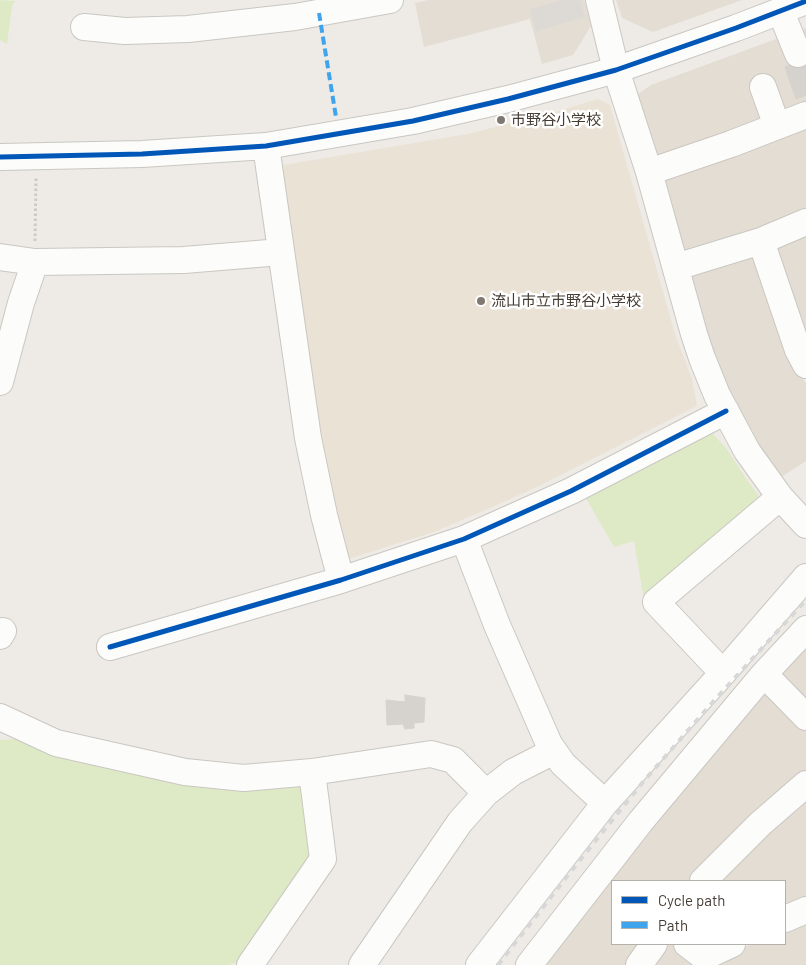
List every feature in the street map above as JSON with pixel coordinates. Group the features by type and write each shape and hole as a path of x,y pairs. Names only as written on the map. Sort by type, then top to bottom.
{"street":[{"path":"84,27 125,30 188,28 295,17 390,0"},
{"path":"599,0 616,70 649,172 694,334 712,383 747,450 780,497 806,525"},
{"path":"0,157 142,154 266,146 413,121 508,99 616,70 781,12 806,1"},
{"path":"781,12 798,54"},
{"path":"763,87 777,126"},
{"path":"649,172 806,115"},
{"path":"266,146 308,438 324,515 341,580"},
{"path":"676,267 761,241 806,222"},
{"path":"761,241 803,354"},
{"path":"0,257 35,262 184,260 281,252"},
{"path":"0,382 21,302 35,262"},
{"path":"110,647 341,580 464,540 571,491 726,411"},
{"path":"723,673 656,602 780,497"},
{"path":"464,540 487,629 554,751 563,764 605,803"},
{"path":"479,965 605,803 723,673 806,577"},
{"path":"529,965 641,821 764,674 806,629"},
{"path":"764,674 806,717"},
{"path":"0,717 56,743 185,772 244,778 312,772 430,754 453,760 486,793"},
{"path":"362,965 460,822 486,793 513,772 554,751"},
{"path":"250,965 323,859 312,772"},
{"path":"703,880 760,824 806,784"},
{"path":"786,919 806,910"},
{"path":"639,965 653,945"},
{"path":"688,945 704,957 730,945"}],"path":[{"path":"35,262 36,175"}],"shaded area":[{"path":"428,0 584,0 591,26 573,55 542,64 530,19 424,47 415,3"},
{"path":"562,0 580,0 585,17 536,31 530,9"},
{"path":"616,0 742,0 653,32 622,18"},
{"path":"806,28 806,107 661,160 654,156 635,96 651,85"},
{"name":"流山市立市野谷小学校","path":"598,99 610,105 675,334 692,379 697,406 537,487 490,508 434,532 348,559 316,440 280,170 284,165 467,134"},
{"path":"806,125 806,215 679,253 660,183 664,175"},
{"path":"806,231 806,336 774,249"},
{"path":"751,252 806,384 806,461 778,479 741,425 697,316 691,271"},
{"path":"806,644 806,707 777,676"},
{"path":"771,693 806,726 806,777 695,880 611,880 611,945 644,945 631,965 540,965 758,695"},
{"path":"806,793 806,901 786,911 786,880 712,880"},
{"path":"806,918 806,965 707,965 750,945 786,945 786,928"},
{"path":"660,945 678,945 705,965 647,965"}],"green space":[{"path":"0,0 15,1 12,6 7,44 0,40"},
{"path":"709,430 726,448 758,495 757,504 644,600 634,541 614,547 583,493"},
{"path":"31,738 301,781 315,856 242,961 228,965 0,965 0,740"}],"building":[{"path":"806,59 806,95 796,99 785,67"},
{"path":"405,695 425,698 424,722 414,723 414,728 405,729 403,724 387,725 386,700 405,702"}],"railway":[{"path":"498,965 643,782 806,600"}],"marked path":[{"path":"319,13 336,117"}],"cycle path":[{"path":"0,157 142,154 266,146 413,121 508,99 616,70 806,1"},
{"path":"110,647 341,580 464,539 571,491 726,411"}],"place":[{"name":"市野谷小学校","path":"501,120"},
{"name":"流山市立市野谷小学校","path":"481,301"}]}
